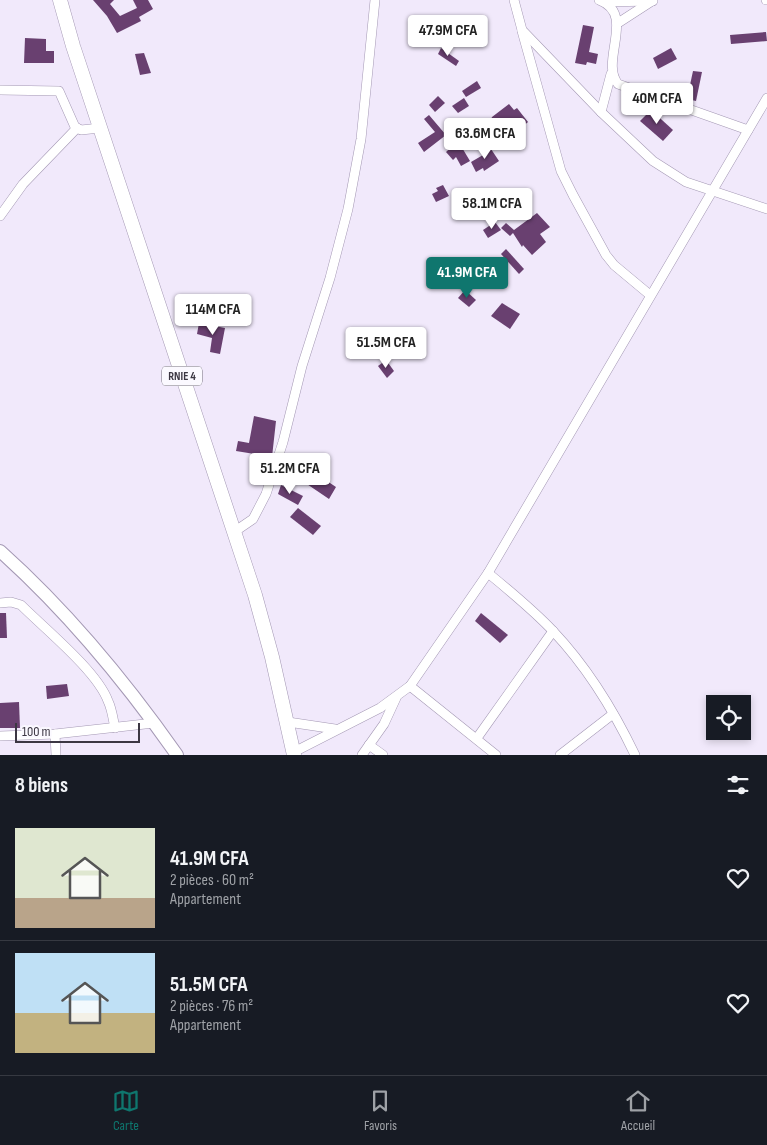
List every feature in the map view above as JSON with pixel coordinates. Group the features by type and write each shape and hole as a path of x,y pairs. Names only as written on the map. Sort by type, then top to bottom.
{"main road":[{"name":"RNIE 4","path":"60,0 100,128 255,594 288,722 294,754"},
{"path":"0,551 96,650 177,755"}],"street":[{"path":"234,532 254,519 266,494 302,366 330,278 348,209 361,139 375,0"},
{"path":"514,0 562,170 573,195 606,255 614,265 650,295"},
{"path":"601,1 655,0"},
{"path":"618,23 655,0"},
{"path":"601,1 610,8 618,23 611,74 601,112"},
{"path":"522,30 601,112 653,161 686,182 767,209"},
{"path":"611,74 622,87 748,130"},
{"path":"0,90 59,91 77,128"},
{"path":"294,754 335,729 396,698 410,686 488,573 767,98"},
{"path":"0,216 23,184 77,128 100,128"},
{"path":"488,573 553,630 598,688 635,755"},
{"path":"0,603 11,602 22,605 86,669 102,689 108,701 115,728"},
{"path":"477,738 553,630"},
{"path":"410,686 496,755"},
{"path":"362,755 384,724 396,698"},
{"path":"560,755 613,714"},
{"path":"288,722 335,729"},
{"path":"0,736 55,734 154,723"},
{"path":"55,734 56,755"},
{"path":"369,745 383,755"}],"building":[{"path":"93,0 114,0 110,4 120,16 137,8 133,0 148,0 153,9 139,17 141,21 117,33 107,16"},
{"path":"583,25 594,27 589,52 598,54 596,64 587,62 586,65 575,63"},
{"path":"766,32 767,41 731,44 730,35"},
{"path":"25,38 46,39 46,51 54,51 54,63 24,63"},
{"path":"441,48 459,61 456,66 438,54"},
{"path":"671,48 677,59 658,69 653,58"},
{"path":"144,53 151,73 140,75 135,54"},
{"path":"693,71 702,72 696,101 687,99"},
{"path":"477,81 481,88 466,97 462,91"},
{"path":"438,96 445,103 435,112 429,105"},
{"path":"464,98 469,106 458,113 452,106"},
{"path":"509,104 514,110 517,108 528,122 513,135 505,125 501,130 490,122 492,117"},
{"path":"651,110 673,130 663,141 640,121"},
{"path":"429,115 446,135 424,152 418,143 435,132 424,119"},
{"path":"517,133 522,137 512,150 504,145"},
{"path":"458,141 470,161 461,166 456,157 453,160 446,152"},
{"path":"489,146 499,161 484,171 483,168 476,172 471,162 483,155 481,152"},
{"path":"443,185 449,196 436,202 432,194 438,191 436,188"},
{"path":"537,213 550,227 540,234 546,242 532,255 523,245 522,247 513,233 510,236 501,228 506,223 514,230"},
{"path":"495,222 501,230 488,238 483,230"},
{"path":"506,249 524,269 519,274 501,254"},
{"path":"465,290 476,300 469,307 458,298"},
{"path":"502,303 520,314 510,329 491,316"},
{"path":"199,323 225,328 220,354 210,352 212,338 197,334"},
{"path":"386,360 394,371 387,378 378,366"},
{"path":"254,416 276,421 272,457 236,451 238,441 249,443"},
{"path":"310,461 319,466 315,473 336,487 329,499 298,478"},
{"path":"281,485 303,496 298,505 278,494"},
{"path":"298,508 321,526 313,535 290,517"},
{"path":"0,613 6,613 7,638 0,638"},
{"path":"481,613 508,635 500,643 475,621"},
{"path":"67,684 69,696 47,699 46,686"},
{"path":"19,702 20,728 0,728 0,703"}]}
